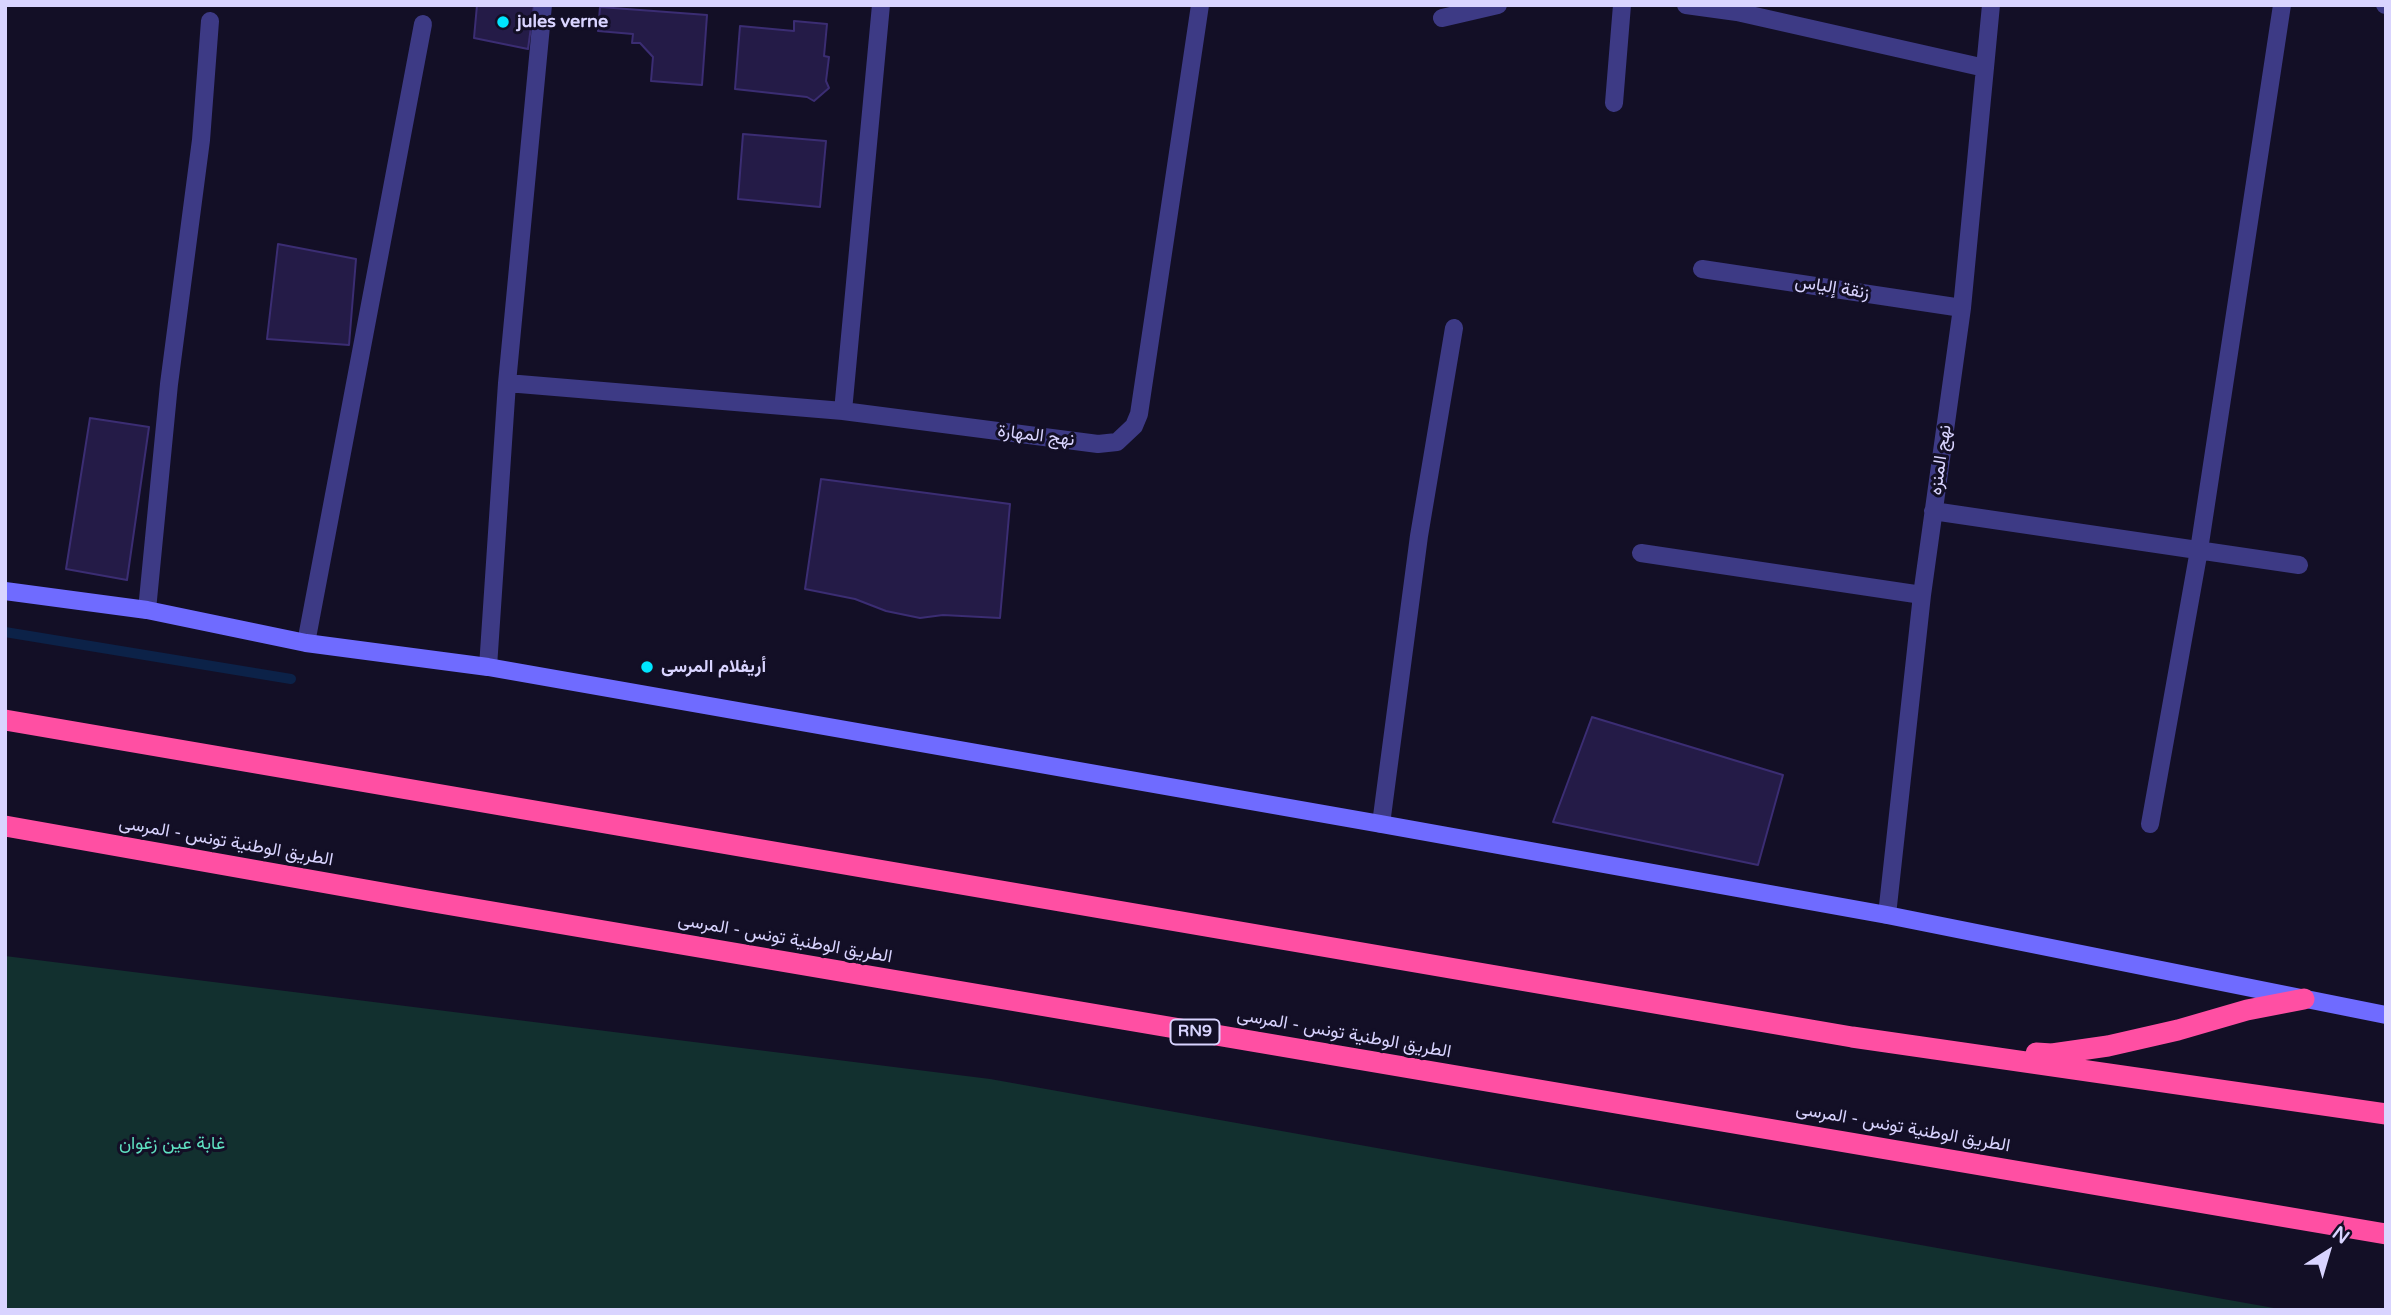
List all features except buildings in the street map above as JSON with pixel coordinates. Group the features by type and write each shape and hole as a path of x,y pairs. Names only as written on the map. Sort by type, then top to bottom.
{"highway":[{"path":"5,720 1852,1037 2386,1114"},
{"name":"الطريق الوطنية تونس - المرسى","path":"5,826 468,908 2384,1235"},
{"path":"1852,1037 2052,1054 2108,1046 2247,1010 2304,999"}],"street":[{"path":"488,667 507,383 543,5"},
{"path":"843,411 881,5"},
{"name":"نهج المهارة","path":"507,383 843,411 1098,444 1117,442 1134,426 1139,414 1200,5"},
{"path":"1442,18 1498,5"},
{"path":"1614,103 1622,5"},
{"path":"1686,5 1737,12 1984,68"},
{"name":"نهج المنزه","path":"1887,915 1922,595 1962,308 1991,5"},
{"path":"2150,824 2199,550 2282,5"},
{"path":"147,610 169,384 201,140 210,22"},
{"path":"306,643 423,24"},
{"name":"زنقة إلياس","path":"1702,269 1962,308"},
{"path":"1381,824 1419,536 1454,328"},
{"path":"1933,511 2299,565"},
{"path":"1641,554 1922,595"},
{"path":"5,591 147,610 306,643 488,667 1381,824 1887,915 2386,1015"}],"green space":[{"name":"غابة عين زغوان","path":"5,956 990,1079 2285,1310 5,1310"}],"waterway":[{"path":"5,632 291,679"}],"place":[{"name":"jules verne","path":"503,22"},
{"name":"أريفلام المرسى","path":"647,667"}]}
